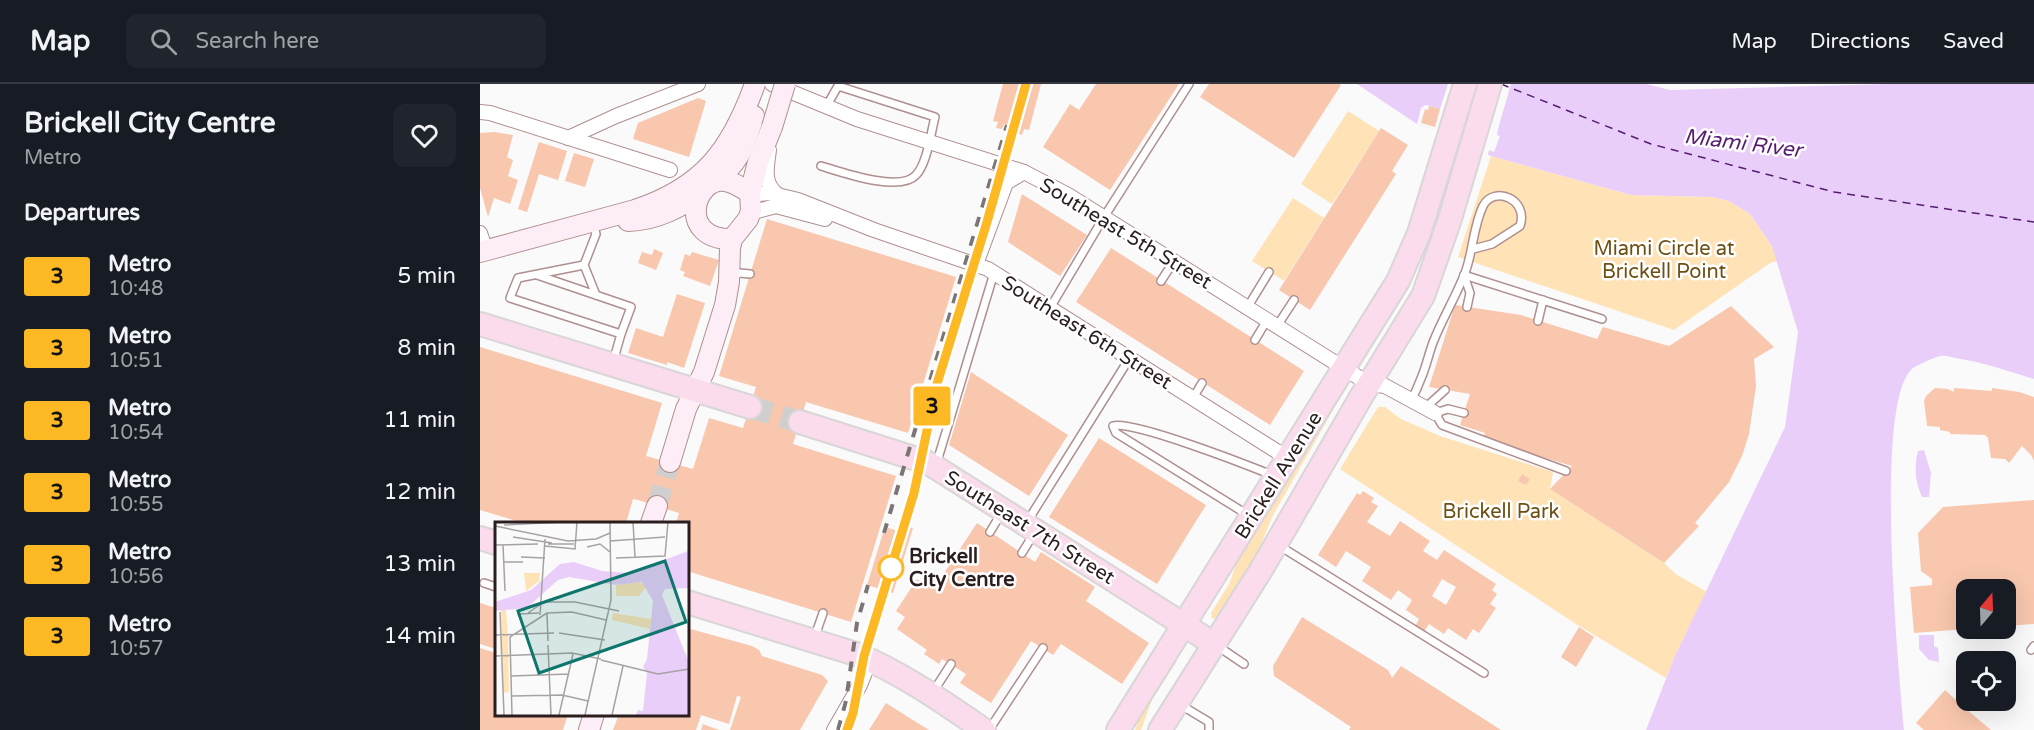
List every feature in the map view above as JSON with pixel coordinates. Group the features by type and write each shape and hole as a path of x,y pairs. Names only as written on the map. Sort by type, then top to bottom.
{"main road":[{"path":"593,223 658,217 684,204 735,164 744,146 755,84"},
{"path":"482,246 593,223 653,204 682,188 708,167 748,118 760,84"},
{"name":"Brickell Avenue","path":"1118,730 1398,282 1419,233 1465,84"},
{"name":"Brickell Avenue","path":"1161,730 1276,544 1423,296 1449,222 1490,84"},
{"path":"670,462 686,409 704,372 721,316 729,282 732,239 743,227 758,162 772,127 792,89"},
{"path":"732,239 712,237 702,230 696,217 696,203 709,186 729,182 750,201"},
{"path":"480,324 750,407"},
{"name":"Southeast 7th Street","path":"800,422 926,462 1031,527 1090,568 1214,644"},
{"path":"480,538 495,543"},
{"path":"688,602 870,660 896,672 987,730"},
{"path":"589,730 594,715"}],"street":[{"path":"568,138 616,116 698,84"},
{"name":"Southeast 5th Street","path":"772,84 792,89 826,107 1024,172 1104,217 1369,384 1385,386 1430,410"},
{"path":"480,112 490,113 670,170"},
{"path":"772,127 766,178 772,190 778,195"},
{"path":"976,264 1006,183 1024,172"},
{"name":"Southeast 6th Street","path":"750,201 762,193 778,195 976,264 994,273 1192,398 1283,468"},
{"name":"Southeast 6th Street","path":"750,201 874,230"},
{"path":"834,730 860,685 870,660"}],"lane":[{"path":"1050,308 1104,217 1189,84"},
{"path":"821,166 858,177 883,181 909,179 916,176 924,162 935,117 838,86 826,107"},
{"path":"1411,401 1422,377 1432,344 1464,275 1473,249 1482,208 1487,200 1494,196 1513,200 1521,208 1523,217 1520,226 1492,244 1473,249"},
{"path":"593,223 596,234 584,266 596,295"},
{"path":"1161,281 1174,261"},
{"path":"584,266 518,278 510,298 621,334"},
{"path":"1247,308 1269,272"},
{"path":"729,282 732,277 740,273 750,274"},
{"path":"935,467 994,273"},
{"path":"535,274 631,307 613,365"},
{"path":"1464,275 1602,319"},
{"path":"1464,275 1470,293 1467,307"},
{"path":"1255,340 1294,300"},
{"path":"1538,321 1543,300"},
{"path":"1022,554 1031,527 1130,358"},
{"path":"1192,398 1202,383"},
{"path":"1430,410 1445,390"},
{"path":"1430,410 1448,409 1464,413"},
{"path":"1430,410 1442,425 1566,471"},
{"path":"1252,517 1116,433 1113,426 1119,424 1144,430 1233,459 1283,468"},
{"path":"990,532 1003,510"},
{"path":"1276,544 1484,673"},
{"path":"484,583 495,587"},
{"path":"813,641 823,613"},
{"path":"1214,644 1244,664"},
{"path":"987,730 1043,648"},
{"path":"932,694 951,664"},
{"path":"1177,702 1209,722 1209,730"}],"green space":[{"path":"1348,111 1379,131 1332,204 1301,184"},
{"name":"Miami Circle at Brickell Point","path":"1491,156 1631,195 1712,197 1729,201 1750,214 1772,246 1778,261 1770,263 1674,330 1458,257"},
{"path":"1293,198 1324,218 1284,281 1252,261"},
{"path":"1344,391 1273,515 1254,561 1219,617 1212,619 1211,613 1229,584 1238,559"},
{"name":"Brickell Park","path":"1378,407 1385,407 1401,419 1440,436 1553,472 1550,489 1664,563 1677,575 1707,592 1666,678 1576,624 1340,469"},
{"path":"1176,658 1177,661 1152,700 1141,730 1135,730 1147,699"}],"water":[{"name":"Miami River","path":"1357,84 1647,84 1670,90 1889,84 2034,84 2034,379 1985,364 1939,356 1912,369 1900,392 1894,432 1891,540 1904,730 1646,730 1674,658 1785,427 1798,332 1772,246 1750,214 1729,201 1712,197 1631,195 1491,156 1434,129 1417,124"},
{"path":"1924,450 1931,473 1929,497 1922,497 1916,474 1918,451"},
{"path":"1919,635 1934,635 1934,646 1938,648 1939,662 1929,660 1919,649"}],"pier":[{"path":"1448,84 1511,84 1498,129 1497,135 1500,136 1494,152 1489,150 1487,158 1433,132 1434,129 1417,124 1421,108 1426,105 1440,109"}],"building":[{"path":"1003,84 1041,84 1029,130 1024,129 1022,135 1016,133 1018,128 1004,124 1002,129 996,128 998,122 993,121"},
{"path":"1096,84 1179,84 1110,190 1043,147 1070,104 1079,110"},
{"path":"1209,84 1341,85 1294,158 1200,97"},
{"path":"698,98 706,101 689,157 633,139 638,123"},
{"path":"1429,106 1440,109 1435,127 1421,123 1425,109 1428,110"},
{"path":"1381,128 1408,145 1392,171 1396,174 1310,310 1279,290"},
{"path":"494,132 513,135 507,157 513,160 508,176 518,180 510,204 494,198 488,217 480,188 480,133"},
{"path":"539,142 567,151 558,180 539,174 527,212 518,209"},
{"path":"574,153 594,159 585,187 565,181"},
{"path":"1022,194 1087,235 1060,276 1008,242"},
{"name":"Brickell City Centre","path":"767,219 956,277 908,433 806,402 793,444 896,476 851,622 688,571 688,522 676,522 679,513 638,500 633,499 626,522 520,522 480,510 480,347 662,403 646,456 693,469 709,418 743,428 756,387 719,376"},
{"path":"1111,248 1304,371 1270,425 1076,302"},
{"path":"654,249 663,253 656,270 638,263 642,252 652,255"},
{"path":"692,252 719,260 710,286 683,276 685,272 680,270 685,254 690,256"},
{"path":"677,294 705,303 684,368 628,353 636,328 663,337"},
{"path":"1455,305 1521,315 1597,339 1603,327 1669,346 1731,306 1774,347 1754,359 1756,386 1749,434 1742,456 1729,482 1695,523 1699,526 1664,563 1550,489 1572,466 1483,439 1485,433 1460,425 1470,394 1429,387"},
{"path":"971,372 1068,435 1029,496 949,445"},
{"path":"1935,388 1954,392 1954,388 1992,391 1992,388 2034,397 2034,461 2022,446 2009,463 2005,459 1991,458 1988,438 1985,435 1950,434 1950,432 1940,430 1940,427 1927,426 1924,401"},
{"path":"1099,438 1206,505 1157,584 1049,517"},
{"path":"1522,474 1530,479 1526,485 1518,481"},
{"path":"1363,491 1374,498 1371,502 1378,506 1367,522 1390,536 1400,521 1430,541 1423,551 1437,560 1444,550 1496,584 1492,590 1497,594 1490,604 1496,608 1479,633 1473,629 1466,640 1448,628 1444,634 1429,624 1423,633 1414,628 1419,619 1406,610 1412,600 1398,590 1391,600 1362,581 1371,567 1346,551 1336,567 1318,555 1357,493 1360,495","holes":["1442,579 1456,587 1446,605 1432,596"]},
{"path":"2034,500 2034,624 2016,625 2016,579 1956,579 1956,630 1914,633 1910,587 1932,585 1932,579 1921,571 1918,533 1943,507"},
{"path":"977,523 1035,562 1041,552 1095,587 1086,601 1149,643 1122,684 1061,644 1053,655 1031,641 991,703 960,683 966,674 942,659 939,664 924,654 927,650 897,629 905,617 896,611 917,579 926,585 933,574 941,578"},
{"path":"900,524 913,528 893,593 867,585 883,533 886,534 888,528 898,531"},
{"path":"480,603 495,608 495,649 480,644"},
{"path":"1302,617 1388,670 1392,678 1401,666 1501,730 1349,730 1351,727 1274,676 1273,666"},
{"path":"1579,627 1594,637 1576,667 1561,657"},
{"path":"688,628 752,646 759,650 762,656 822,675 828,681 800,730 730,730 741,697 737,696 729,724 701,715 696,730 613,730 619,715 688,715"},
{"path":"480,648 495,653 495,715 568,715 563,730 480,730"},
{"path":"1945,690 1956,700 1956,711 1969,711 1991,730 1924,730 1916,723"},
{"path":"886,703 916,722 929,730 869,730"},
{"path":"703,724 719,730 701,730"}],"ferry route":[{"path":"1501,84 1651,144 1834,192 2034,222"}],"tunnel":[{"path":"750,407 800,422"},
{"path":"657,506 670,462"}],"railway":[{"path":"884,533 1007,125"},
{"path":"904,525 914,493 933,399"},
{"path":"838,730 846,701 857,623 868,585"},
{"path":"851,719 864,656 884,590"}],"metro line":[{"name":"3","path":"847,730 853,713 864,656 914,493 936,387 987,222 1026,84"}],"place":[{"name":"Brickell City Centre","path":"891,568"}]}
